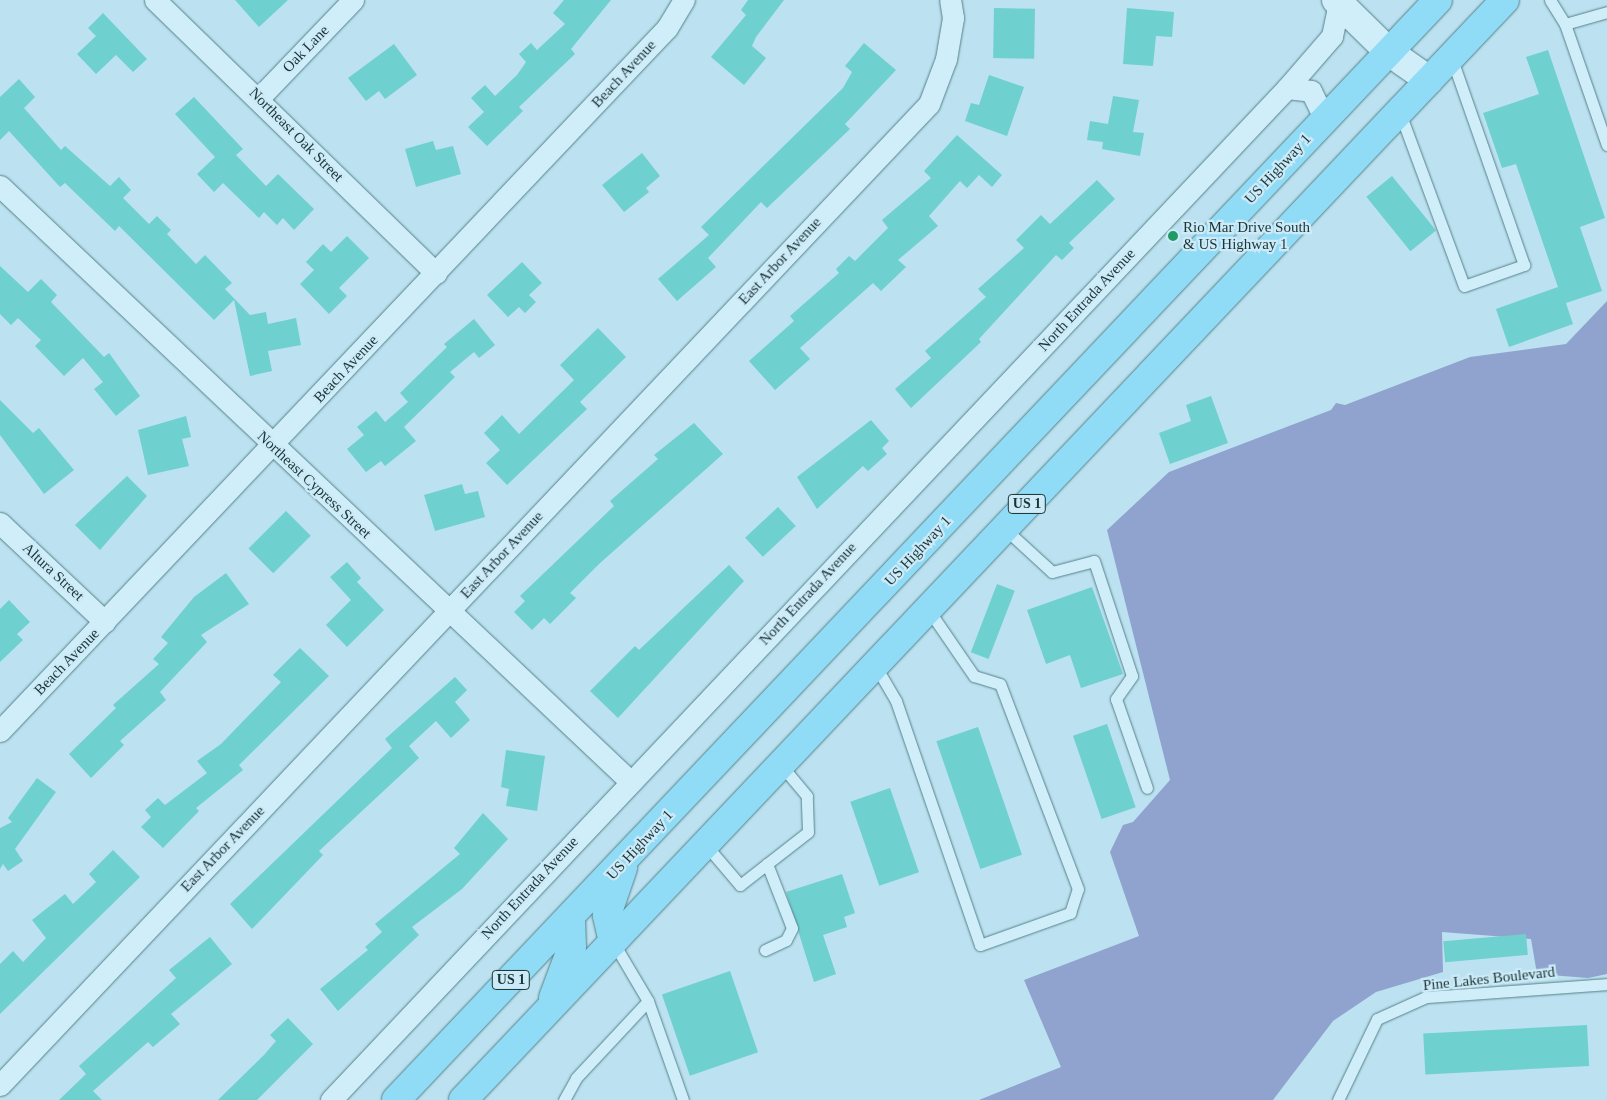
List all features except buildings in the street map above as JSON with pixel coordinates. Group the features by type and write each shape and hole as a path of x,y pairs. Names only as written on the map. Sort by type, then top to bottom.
{"main road":[{"name":"US Highway 1","path":"396,1100 571,918 1438,0"},
{"name":"US 1","path":"463,1100 1505,0"},
{"path":"613,942 607,915 626,859"},
{"path":"550,1009 572,947 571,918"}],"street":[{"name":"Northeast Oak Street","path":"154,0 259,98 436,273"},
{"name":"Oak Lane","path":"259,98 353,0"},
{"name":"Beach Avenue","path":"0,731 272,447 668,28 684,0"},
{"name":"East Arbor Avenue","path":"0,1084 929,104 946,59 952,18 950,0"},
{"path":"1346,1 1396,45 1429,80"},
{"name":"North Entrada Avenue","path":"331,1100 1286,88 1332,36 1346,1"},
{"path":"1286,88 1311,91 1325,120"},
{"name":"Northeast Cypress Street","path":"0,186 272,447 631,782"},
{"name":"Altura Street","path":"0,523 105,622"}],"lane":[{"path":"1550,0 1565,24 1607,145"},
{"path":"1565,24 1607,12"},
{"path":"1399,111 1464,286 1524,265 1451,56"},
{"path":"1004,528 1052,572 1094,561 1132,676 1116,699 1147,788"},
{"path":"875,665 896,702 980,945 1070,913 1078,889 1000,684 974,676 928,609"},
{"path":"705,844 740,886 808,832 807,796 780,765"},
{"path":"765,950 786,940 792,928 767,864"},
{"path":"613,942 648,1001 683,1100"},
{"name":"Pine Lakes Boulevard","path":"1338,1100 1377,1019 1426,997 1607,984"},
{"path":"564,1100 576,1078 648,1001"}],"shaded area":[{"path":"1607,301 1607,974 1588,978 1537,974 1531,939 1442,932 1443,972 1376,992 1333,1021 1273,1100 979,1100 1061,1067 1024,980 1139,936 1110,852 1123,825 1133,822 1170,780 1107,530 1169,472 1331,410 1336,403 1345,405 1470,357 1566,344"}],"place":[{"name":"Rio Mar Drive South & US Highway 1","path":"1173,236"}]}
